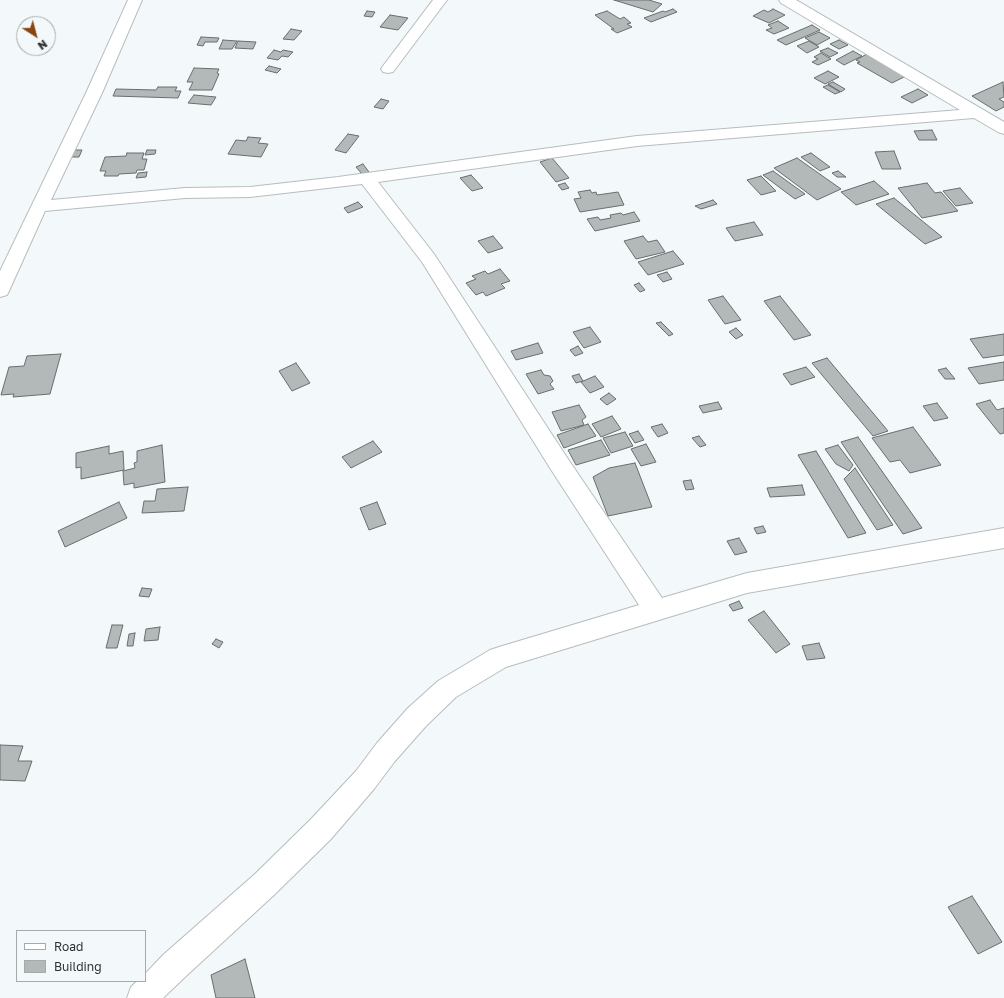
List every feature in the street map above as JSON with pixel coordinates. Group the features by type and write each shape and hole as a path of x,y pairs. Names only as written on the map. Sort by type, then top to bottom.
{"street":[{"path":"0,291 39,206 94,93 135,0"},
{"path":"388,69 440,0"},
{"path":"786,0 976,113 1000,124"},
{"path":"39,206 185,193 250,192 366,178 637,141 976,113"},
{"path":"366,178 428,258 558,462 656,610"},
{"path":"142,998 174,966 266,884 321,829 366,780 386,752 417,717 447,689 499,658 747,583 1003,540"}],"building":[{"path":"614,0 649,0 662,4 653,12"},
{"path":"673,9 677,12 651,22 644,18 663,11 665,12"},
{"path":"773,9 785,15 769,23 753,16 764,10 768,12"},
{"path":"367,11 375,12 372,17 364,16"},
{"path":"607,11 620,19 624,17 631,23 627,24 632,27 617,33 595,15"},
{"path":"390,15 408,18 398,30 380,27"},
{"path":"778,21 789,28 774,34 766,30 772,28 768,25"},
{"path":"812,25 820,30 786,45 777,40"},
{"path":"291,29 302,31 294,40 283,39"},
{"path":"819,32 830,38 817,45 805,38"},
{"path":"201,37 219,38 217,42 205,42 203,46 197,45"},
{"path":"223,40 237,41 232,49 219,49"},
{"path":"839,40 848,45 839,49 830,44"},
{"path":"238,41 256,42 253,49 235,48"},
{"path":"809,41 819,47 807,53 797,46"},
{"path":"828,48 838,53 830,57 820,51"},
{"path":"274,50 281,52 283,50 293,52 288,57 282,56 278,60 267,58"},
{"path":"853,51 862,56 844,65 836,60"},
{"path":"821,53 831,59 818,65 812,62 818,59 814,57"},
{"path":"867,54 906,76 892,83 857,63 860,62 856,60"},
{"path":"269,66 281,69 277,73 265,70"},
{"path":"194,68 219,69 217,73 219,74 212,90 189,90 193,82 187,82"},
{"path":"828,71 839,77 825,84 814,78"},
{"path":"833,82 845,89 841,92 828,84"},
{"path":"1003,82 1004,97 999,99 1004,102 1004,107 996,111 972,96"},
{"path":"828,85 840,92 835,94 823,87"},
{"path":"158,87 177,87 175,91 181,91 178,98 113,96 116,89 156,90"},
{"path":"918,89 928,95 912,103 901,97"},
{"path":"194,95 216,97 211,105 188,103"},
{"path":"381,99 389,101 383,109 374,107"},
{"path":"932,130 937,140 919,140 914,131"},
{"path":"348,134 359,136 346,153 335,150"},
{"path":"248,137 261,138 258,143 268,144 261,157 228,154 236,140 246,141"},
{"path":"73,150 82,150 79,157 69,157"},
{"path":"147,150 156,150 155,154 145,155"},
{"path":"894,151 901,169 882,169 875,152"},
{"path":"127,153 144,153 142,159 147,159 144,170 137,170 136,173 119,174 118,176 104,176 106,171 100,171 105,157 126,156"},
{"path":"811,153 830,167 820,171 801,157"},
{"path":"552,158 569,178 556,182 540,162"},
{"path":"797,158 841,189 817,200 774,168"},
{"path":"363,164 369,172 362,174 356,167"},
{"path":"773,171 805,194 795,199 763,175"},
{"path":"838,171 846,177 837,177 832,173"},
{"path":"147,172 146,177 136,178 138,173"},
{"path":"471,175 483,188 472,191 460,178"},
{"path":"761,176 776,191 761,195 747,180"},
{"path":"874,181 889,194 856,205 841,192"},
{"path":"565,183 569,188 562,190 558,185"},
{"path":"927,183 935,193 941,192 958,211 922,218 898,188"},
{"path":"960,188 973,203 956,206 943,191"},
{"path":"590,190 592,193 596,192 597,195 618,192 624,205 580,212 574,199 581,198 578,192"},
{"path":"894,198 942,237 925,244 876,204"},
{"path":"713,200 717,204 701,209 695,206"},
{"path":"358,202 363,207 348,213 344,208"},
{"path":"634,212 640,221 595,231 587,219 598,217 600,220 611,218 610,215 621,213 623,215"},
{"path":"754,222 763,235 735,241 726,228"},
{"path":"493,236 503,248 488,253 478,241"},
{"path":"643,236 648,242 657,240 665,252 636,259 624,241"},
{"path":"673,251 684,264 648,275 638,262"},
{"path":"500,269 510,281 501,284 505,288 486,296 483,292 476,295 466,283 476,279 472,276 485,271 488,274"},
{"path":"667,272 672,279 663,282 657,275"},
{"path":"639,283 645,290 640,292 634,285"},
{"path":"723,296 741,320 725,324 708,300"},
{"path":"780,296 811,335 794,340 764,301"},
{"path":"661,322 673,334 669,336 656,323"},
{"path":"590,327 601,342 584,348 573,332"},
{"path":"736,328 743,335 736,339 729,332"},
{"path":"1004,334 1004,355 983,358 970,339"},
{"path":"538,343 543,353 516,360 511,351"},
{"path":"578,346 583,353 575,356 570,350"},
{"path":"61,354 50,394 13,397 14,394 1,395 9,367 24,366 27,356"},
{"path":"827,358 888,431 873,436 812,363"},
{"path":"1004,362 1004,380 979,384 968,368"},
{"path":"296,363 310,383 292,391 279,371"},
{"path":"806,367 815,377 791,385 783,374"},
{"path":"946,368 955,379 945,379 938,370"},
{"path":"541,370 544,375 550,376 553,381 550,384 554,389 538,394 526,374"},
{"path":"579,374 583,381 576,383 572,376"},
{"path":"595,376 604,387 590,393 581,382"},
{"path":"609,393 616,399 607,405 600,399"},
{"path":"990,400 997,410 1004,408 1004,433 1000,434 976,404"},
{"path":"718,402 722,409 703,413 699,406"},
{"path":"937,403 948,418 934,421 923,406"},
{"path":"579,405 586,417 582,420 584,425 561,431 552,412"},
{"path":"612,416 621,429 601,437 592,424"},
{"path":"588,424 596,436 564,448 557,435"},
{"path":"662,424 668,433 658,437 651,427"},
{"path":"913,427 941,465 910,473 900,460 890,462 872,438"},
{"path":"638,431 644,440 635,443 629,434"},
{"path":"625,432 633,446 611,453 603,438"},
{"path":"699,436 706,445 700,447 692,438"},
{"path":"858,437 922,528 903,534 841,442"},
{"path":"601,440 610,455 576,465 568,450"},
{"path":"373,441 382,452 351,468 342,457"},
{"path":"646,444 656,462 641,466 631,449"},
{"path":"162,445 165,482 134,488 134,483 124,485 123,471 135,468 134,463 137,462 137,451"},
{"path":"838,445 853,465 849,471 836,464 825,449"},
{"path":"109,446 109,454 123,451 124,470 81,479 81,467 76,468 76,453"},
{"path":"816,451 866,533 848,538 798,455"},
{"path":"635,463 652,507 608,516 593,477 609,468"},
{"path":"855,468 893,525 877,530 844,479"},
{"path":"691,480 694,489 686,490 683,481"},
{"path":"802,485 805,495 770,497 767,488"},
{"path":"188,487 184,511 142,513 144,501 155,501 157,489"},
{"path":"119,502 127,518 65,547 58,531"},
{"path":"377,502 386,524 369,530 360,508"},
{"path":"763,526 766,532 757,534 754,528"},
{"path":"739,538 747,552 735,555 727,541"},
{"path":"142,588 152,589 149,597 139,596"},
{"path":"739,601 743,608 733,611 729,605"},
{"path":"764,611 790,644 776,653 748,620"},
{"path":"112,625 123,625 117,648 106,648"},
{"path":"160,627 158,640 144,641 146,629"},
{"path":"135,633 133,646 127,646 129,634"},
{"path":"216,639 223,642 219,648 212,644"},
{"path":"819,643 825,658 807,660 802,646"},
{"path":"0,745 23,746 18,761 32,761 25,781 0,780"},
{"path":"972,896 1002,942 978,954 948,907"},
{"path":"245,959 255,998 216,998 211,975"}]}
